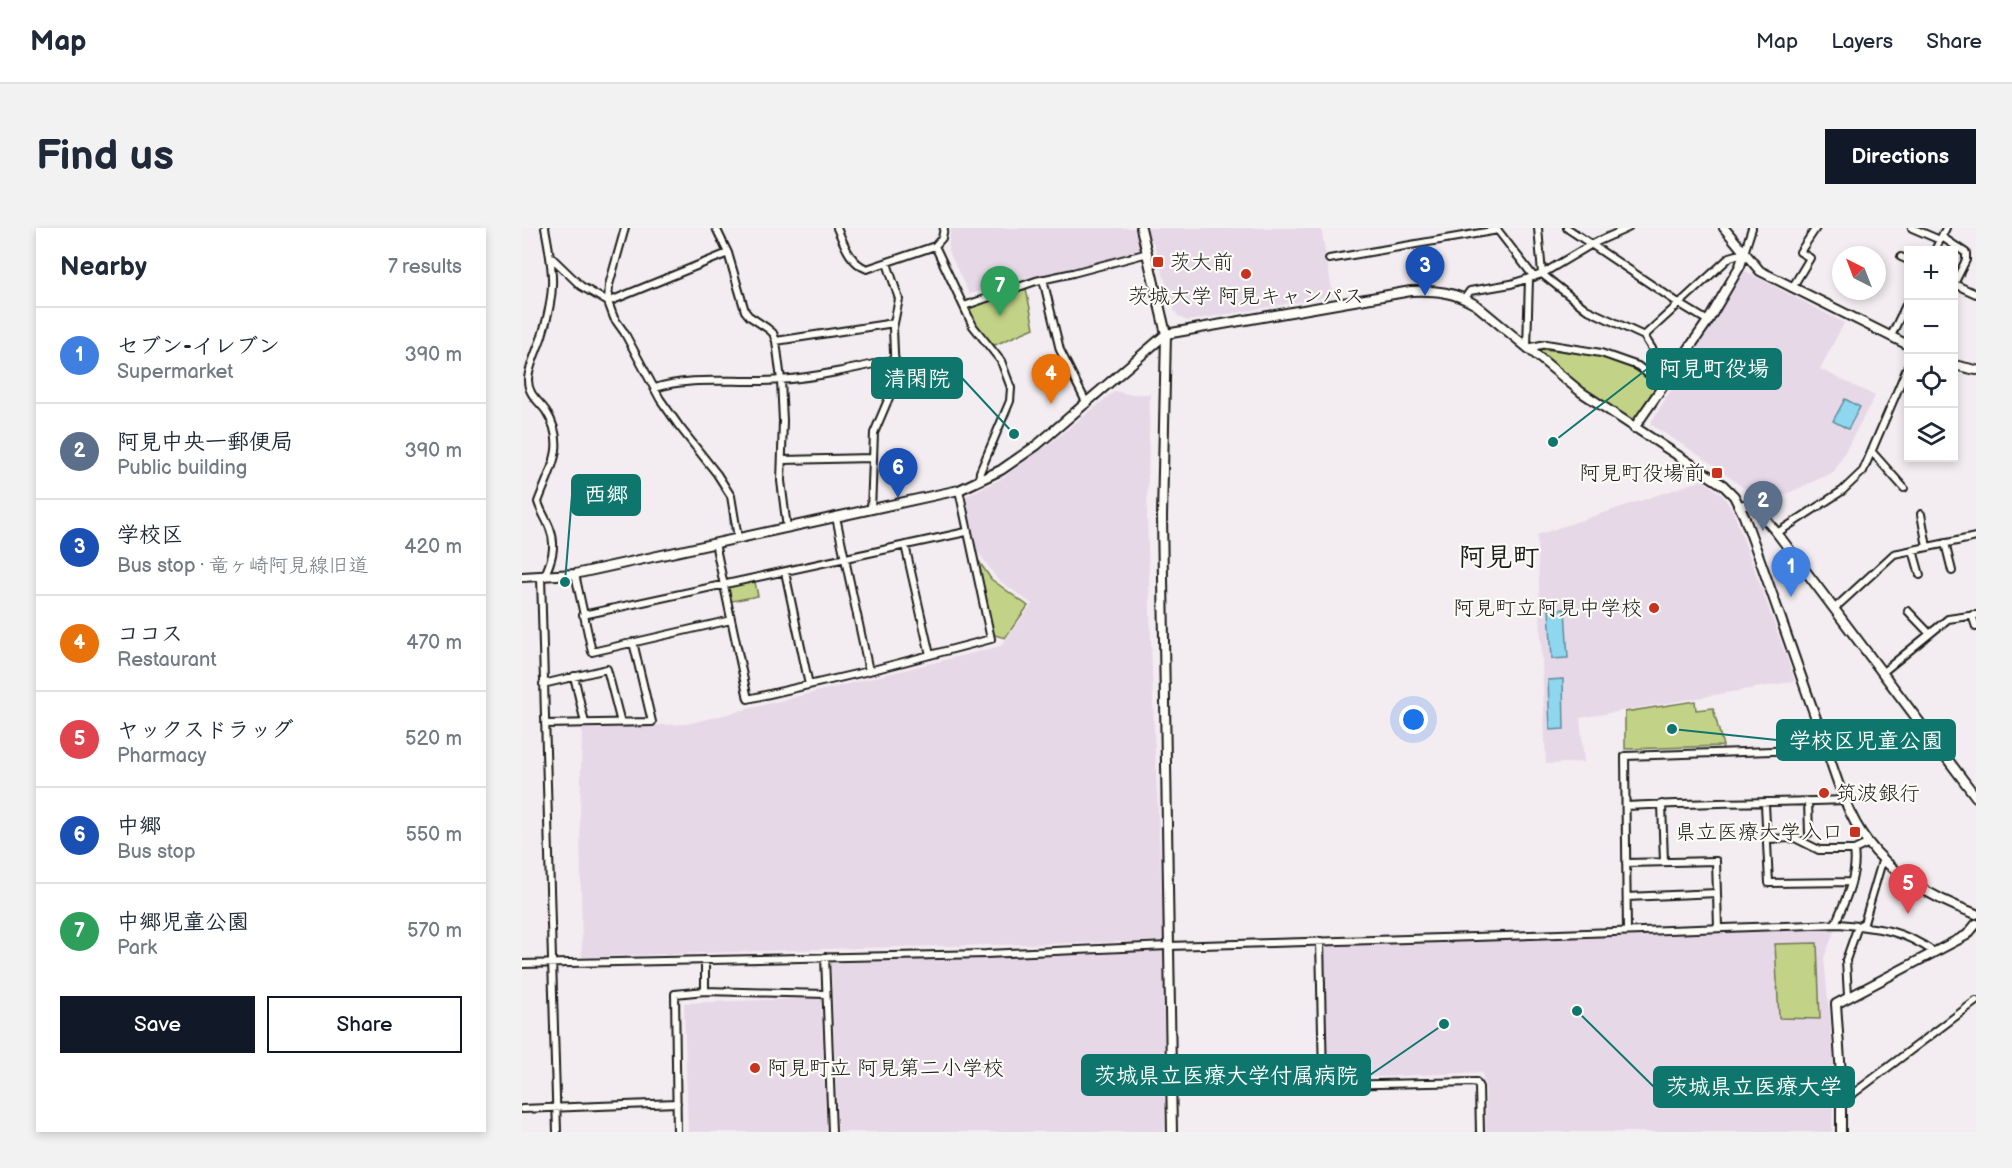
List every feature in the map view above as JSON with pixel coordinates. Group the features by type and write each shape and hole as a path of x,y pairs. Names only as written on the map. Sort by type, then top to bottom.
{"street":[{"path":"545,228 551,257 553,295 528,380 532,395 546,411 556,432 558,444 557,454 538,502 554,541 552,561 542,577 544,724 557,1132"},
{"path":"625,228 609,285 608,302 614,318 660,399 731,496 738,538"},
{"path":"716,228 728,253 745,311 748,316 767,328 776,341 781,380 783,460 781,481 787,528"},
{"path":"837,228 849,254 860,266 867,269 935,246 942,238 944,228"},
{"path":"1142,228 1166,334 1162,517 1172,1132"},
{"path":"1538,228 1542,274 1586,309 1644,336 1670,377"},
{"path":"1567,228 1708,321"},
{"path":"1465,298 1470,291 1511,284 1542,274 1592,244 1628,228"},
{"path":"1724,228 1760,271 1904,343"},
{"path":"1634,428 1708,321 1740,267 1752,228"},
{"path":"1792,288 1810,258 1800,252 1816,228"},
{"path":"1912,228 1954,246"},
{"path":"1937,246 1946,228"},
{"path":"1329,259 1497,229 1532,278 1527,348"},
{"path":"935,246 973,326 1001,361 1011,388 1010,401 982,466 980,481"},
{"path":"1958,249 1966,253 1966,260 1958,276"},
{"path":"608,302 728,253"},
{"path":"1644,336 1730,257 1744,253"},
{"path":"964,306 1043,279 1148,254"},
{"path":"551,257 581,286 608,302"},
{"path":"871,510 871,458 874,433 891,393 895,359 894,323 898,299 887,263"},
{"path":"1043,279 1060,350 1087,404"},
{"path":"1958,286 1976,294"},
{"path":"522,577 575,574 958,490 980,481 1021,457 1087,404 1166,334 1411,291 1448,292 1465,298 1581,392 1723,485 1740,506 1846,801 1858,827 1883,858 1919,887 1976,914"},
{"path":"1891,336 1904,309"},
{"path":"776,341 894,323"},
{"path":"1527,348 1546,344 1601,352 1638,366 1663,386"},
{"path":"655,388 673,382 781,380 837,372 895,359"},
{"path":"1958,366 1976,370"},
{"path":"522,371 530,373"},
{"path":"1777,533 1842,491 1863,471 1904,376"},
{"path":"1872,452 1904,488"},
{"path":"783,460 871,458"},
{"path":"715,543 748,699 869,671 991,639 958,490"},
{"path":"1740,506 1752,505 1777,533 1976,797"},
{"path":"1921,514 1927,547"},
{"path":"836,517 869,671"},
{"path":"584,615 966,532"},
{"path":"1835,608 1894,554 1976,537"},
{"path":"1945,543 1952,571"},
{"path":"905,545 930,655"},
{"path":"1913,550 1920,575"},
{"path":"785,572 809,685"},
{"path":"575,574 592,652 731,620"},
{"path":"1908,611 1929,633"},
{"path":"1883,672 1948,619 1974,615 1976,627"},
{"path":"544,724 652,722 633,642"},
{"path":"543,684 607,669 621,723"},
{"path":"574,676 585,723"},
{"path":"1627,931 1625,756 1827,749"},
{"path":"1626,806 1846,801"},
{"path":"1808,802 1809,832"},
{"path":"1662,804 1664,862"},
{"path":"1765,804 1769,883 1851,882"},
{"path":"1767,839 1795,838 1818,850 1854,850 1869,843"},
{"path":"1835,924 1851,882 1856,862 1854,850"},
{"path":"1848,996 1846,960 1858,926 1864,923 1883,858"},
{"path":"1626,863 1716,861 1718,927"},
{"path":"1627,897 1717,893"},
{"path":"522,964 986,954 1168,945 1475,938 1835,924 1897,932 1934,952"},
{"path":"1841,1132 1840,1055 1835,1009 1839,1000 1967,935 1976,924"},
{"path":"1320,941 1323,1077 1326,1083 1331,1085 1476,1082 1479,1087 1480,1132"},
{"path":"825,957 832,1132"},
{"path":"705,960 705,991"},
{"path":"677,1132 675,994 705,991 826,994"},
{"path":"1842,1102 1976,1001"},
{"path":"522,1109 676,1103"}],"shaded area":[{"name":"茨城大学 阿見キャンパス","path":"951,228 1321,228 1333,296 1187,321 1179,317 1174,310 1153,241 1134,253 969,294 948,250"},
{"path":"1745,271 1844,323 1820,369 1875,396 1834,472 1762,505 1749,492 1705,459 1650,424"},
{"path":"1115,391 1127,394 1150,394 1147,517 1164,941 582,957 580,818 582,729 687,724 1001,646 1032,604 997,579 975,547 966,496 1001,479"},
{"name":"阿見町立阿見中学校","path":"1703,480 1723,496 1733,511 1795,681 1580,718 1584,762 1546,764 1537,535"},
{"path":"1835,929 1824,958 1834,1064 1832,1132 1486,1132 1486,1092 1482,1072 1333,1079 1327,1072 1323,949 1328,944"},
{"path":"1163,951 1165,1132 838,1132 831,963"},
{"name":"阿見町立 阿見第二小学校","path":"821,998 826,1132 688,1132 684,1003"}],"green space":[{"path":"1025,284 1034,328 990,347 973,326 964,306"},
{"path":"1535,349 1585,354 1615,361 1644,375 1659,386 1632,424 1578,385"},
{"path":"978,560 991,579 1028,606 1005,638 995,635 992,638 974,562"},
{"path":"754,578 758,596 727,602 723,585"},
{"path":"1695,701 1696,710 1713,708 1723,746 1625,749 1625,712"},
{"path":"1817,943 1820,1019 1779,1018 1775,944"}],"water":[{"path":"1845,399 1860,407 1848,429 1833,421"},
{"path":"1565,609 1568,658 1552,659 1549,610"},
{"path":"1563,679 1564,729 1550,730 1548,680"}],"waterway":[{"path":"628,347 637,363"},
{"path":"729,506 731,529"}],"place":[{"name":"茨大前","path":"1158,262"},
{"name":"茨城大学 阿見キャンパス","path":"1246,274"},
{"name":"学校区","path":"1425,296"},
{"name":"中郷児童公園","path":"1000,316"},
{"name":"ココス","path":"1051,404"},
{"name":"清閑院","path":"1014,434"},
{"name":"阿見町役場","path":"1553,442"},
{"name":"阿見町役場前","path":"1717,473"},
{"name":"中郷","path":"898,498"},
{"name":"阿見中央一郵便局","path":"1763,531"},
{"name":"西郷","path":"565,582"},
{"name":"セブン-イレブン","path":"1791,597"},
{"name":"阿見町立阿見中学校","path":"1654,608"},
{"name":"学校区児童公園","path":"1672,729"},
{"name":"筑波銀行","path":"1824,793"},
{"name":"県立医療大学入口","path":"1855,832"},
{"name":"ヤックスドラッグ","path":"1908,914"},
{"name":"茨城県立医療大学","path":"1577,1011"},
{"name":"茨城県立医療大学付属病院","path":"1444,1024"},
{"name":"阿見町立 阿見第二小学校","path":"755,1068"}],"district":[{"name":"阿見町","path":"1499,557"}]}
